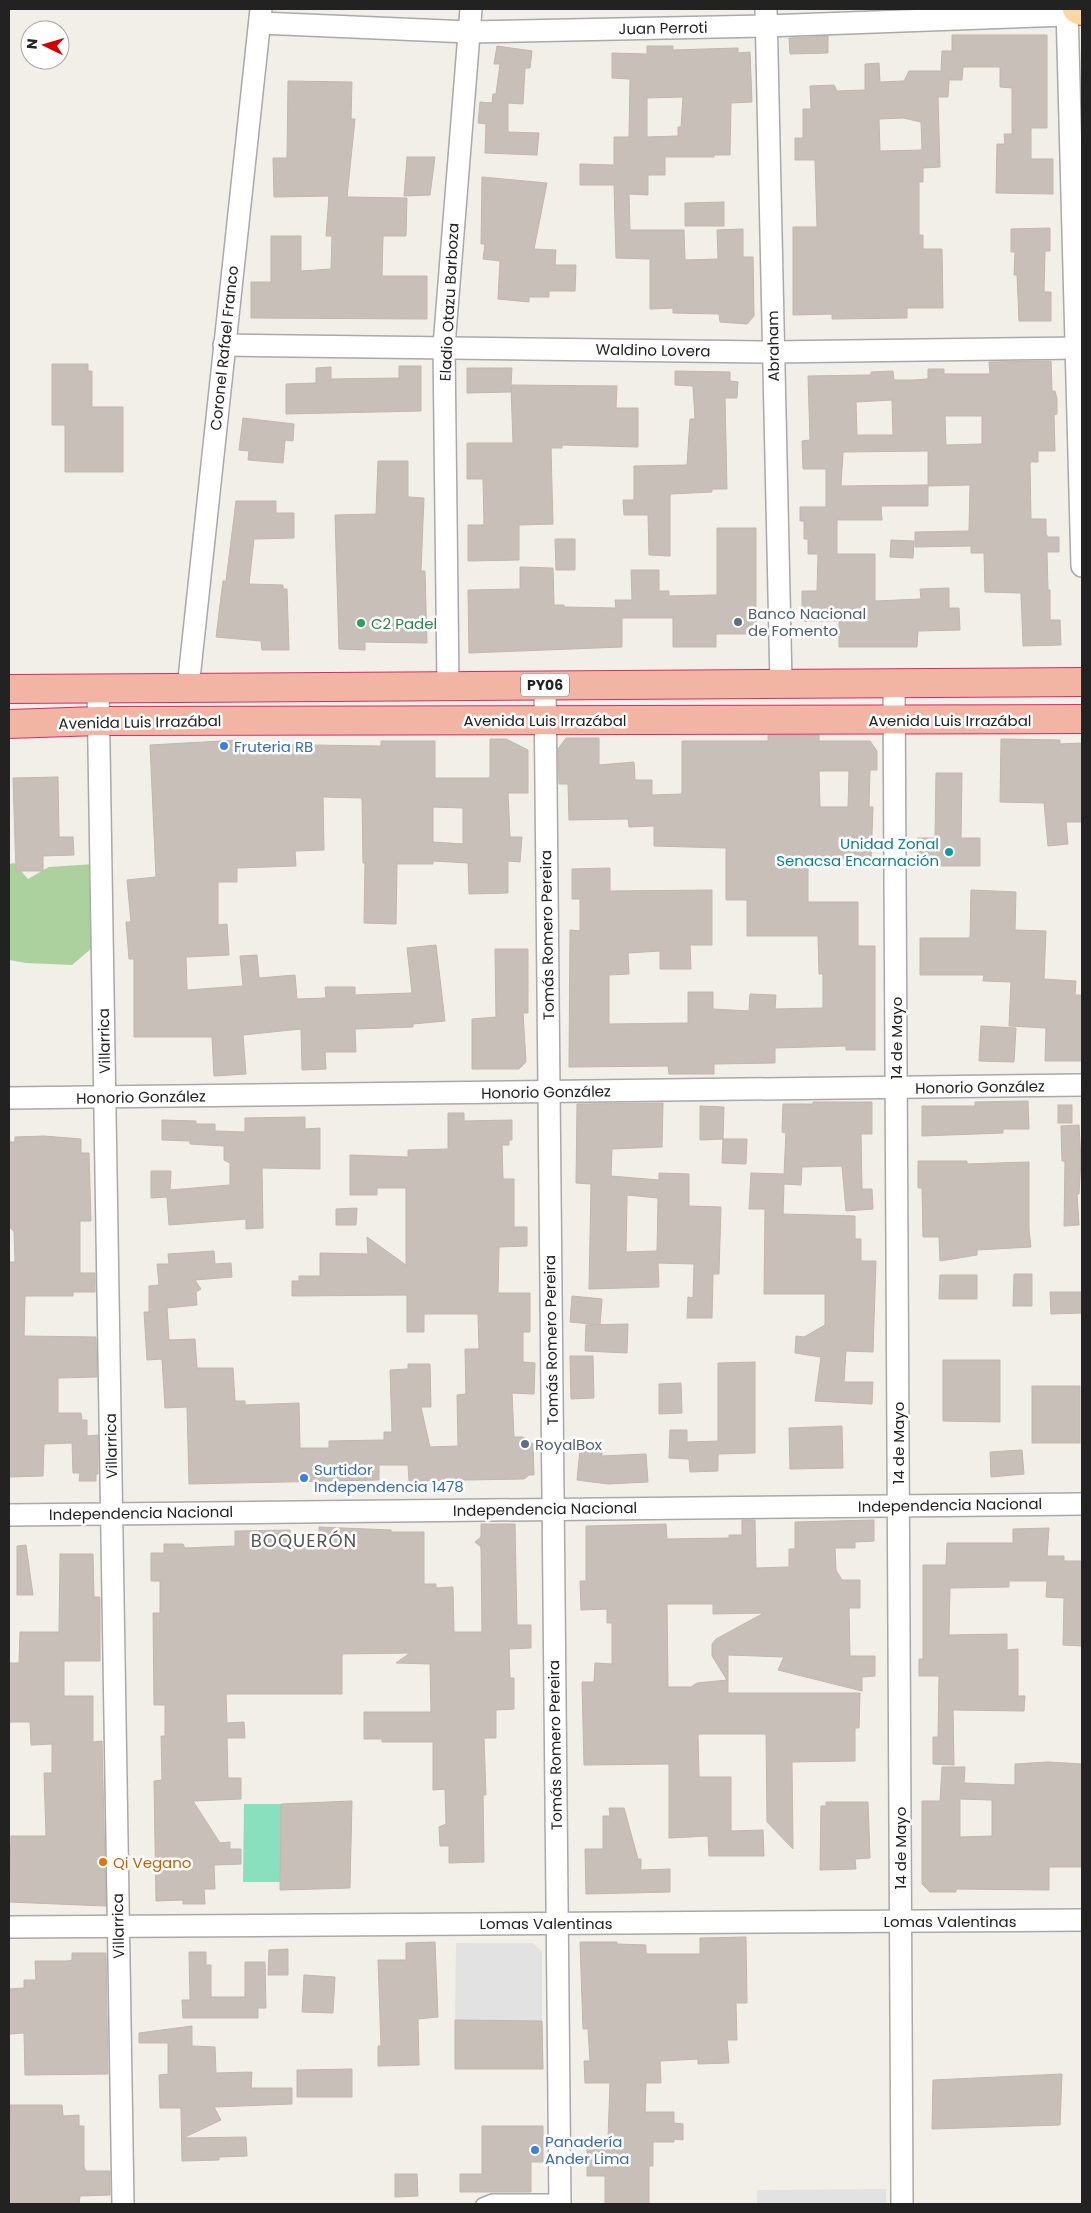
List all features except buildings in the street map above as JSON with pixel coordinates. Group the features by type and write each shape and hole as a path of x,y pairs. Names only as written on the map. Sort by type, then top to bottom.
{"highway":[{"name":"PY06","path":"9,689 1082,682"},
{"name":"Avenida Luis Irrazábal","path":"9,724 99,721 1082,719"}],"street":[{"name":"Eladio Otazu Barboza","path":"448,686 444,346 471,9"},
{"name":"Juan Perroti","path":"260,16 469,32 766,17 1073,11"},
{"path":"1073,11 1082,566"},
{"name":"Coronel Rafael Franco","path":"188,688 260,16"},
{"name":"Abraham","path":"766,17 772,352 781,684"},
{"name":"Waldino Lovera","path":"224,345 444,346 772,352 1079,348"},
{"name":"14 de Mayo","path":"894,683 902,2204"},
{"name":"Tomás Romero Pereira","path":"545,685 560,2202"},
{"name":"Villarrica","path":"98,688 123,2204"},
{"name":"Honorio González","path":"9,1098 1082,1085"},
{"name":"Independencia Nacional","path":"9,1515 1082,1504"},
{"name":"Lomas Valentinas","path":"9,1927 1082,1920"}],"lane":[{"path":"482,2204 492,2200 560,2202"}],"green space":[{"path":"14,863 28,879 49,867 95,864 90,888 92,948 72,965 26,963 9,960 9,864"},
{"path":"244,1804 281,1804 280,1882 243,1882"}],"shaded area":[{"path":"456,1943 533,1943 542,1952 542,2021 455,2020"},
{"path":"886,2189 886,2204 757,2204 757,2190"}],"place":[{"name":"Banco Nacional de Fomento","path":"738,622"},
{"name":"C2 Padel","path":"361,623"},
{"name":"Fruteria RB","path":"224,746"},
{"name":"Unidad Zonal Senacsa Encarnación","path":"949,852"},
{"name":"RoyalBox","path":"525,1444"},
{"name":"Surtidor Independencia 1478","path":"304,1478"},
{"name":"Qi Vegano","path":"103,1862"},
{"name":"Panadería Ander Lima","path":"535,2150"}],"district":[{"name":"BOQUERÓN","path":"304,1540"}]}
